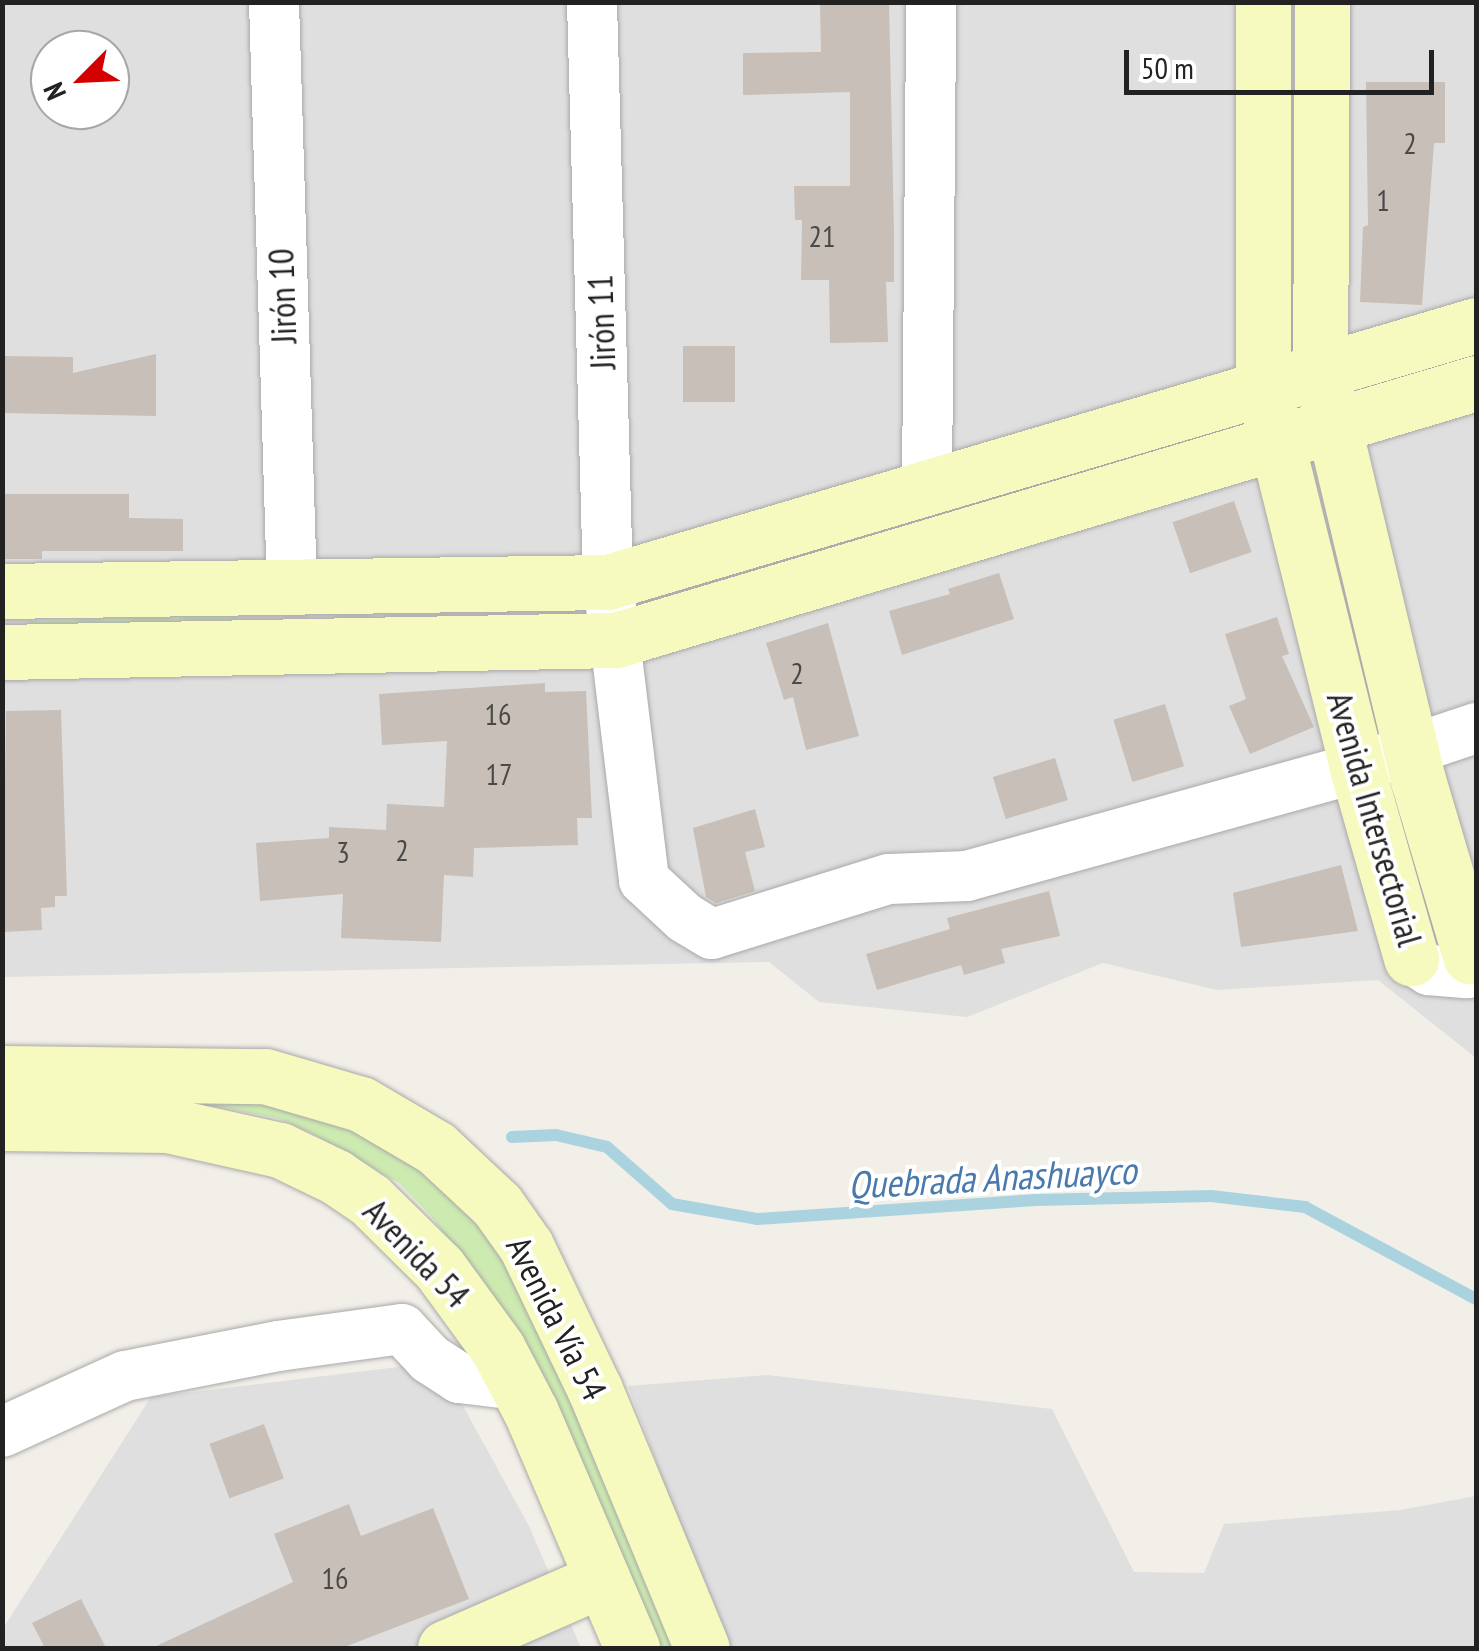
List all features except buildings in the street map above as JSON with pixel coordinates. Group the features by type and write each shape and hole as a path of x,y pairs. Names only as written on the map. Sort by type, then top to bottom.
{"street":[{"name":"Jirón 10","path":"274,2 292,590"},
{"name":"Jirón 11","path":"592,2 608,582 644,880 685,918 712,934 890,879 967,876 1357,768"},
{"path":"927,485 932,2"},
{"name":"Avenida Intersectorial","path":"1263,2 1264,387 1275,444 1357,768 1411,958 1428,970 1467,973 1470,956 1412,746 1320,370 1322,2"},
{"path":"2,592 608,582 1476,325"},
{"path":"2,652 616,640 1476,383"},
{"path":"292,590 292,648"},
{"path":"1357,768 1412,746 1476,728"},
{"name":"Avenida Vía 54","path":"2,1073 215,1072 265,1076 361,1104 436,1148 488,1195 526,1246 595,1390 702,1648"},
{"name":"Avenida 54","path":"2,1122 167,1125 280,1150 336,1177 370,1200 439,1268 474,1312 518,1386 632,1648"},
{"path":"2,1432 125,1376 278,1346 402,1329 430,1360 459,1378 518,1386"},
{"path":"445,1648 603,1579"}],"shaded area":[{"path":"2,3 1476,3 1476,1058 1378,980 1217,990 1103,963 967,1017 819,1002 769,962 3,977"},
{"path":"439,1362 529,1526 581,1648 3,1648 2,1630 151,1397"},
{"path":"768,1375 1052,1409 1134,1572 1204,1573 1224,1524 1400,1510 1476,1496 1476,1648 726,1648 628,1386"}],"green space":[{"path":"230,611 231,632 30,642 29,622"},
{"path":"189,1101 269,1102 364,1135 403,1158 470,1214 505,1254 681,1648 652,1648 507,1317 430,1215 399,1183 313,1134 280,1119"}],"waterway":[{"name":"Quebrada Anashuayco","path":"512,1137 556,1135 607,1147 672,1204 757,1219 1036,1200 1211,1196 1305,1207 1476,1299"}]}
